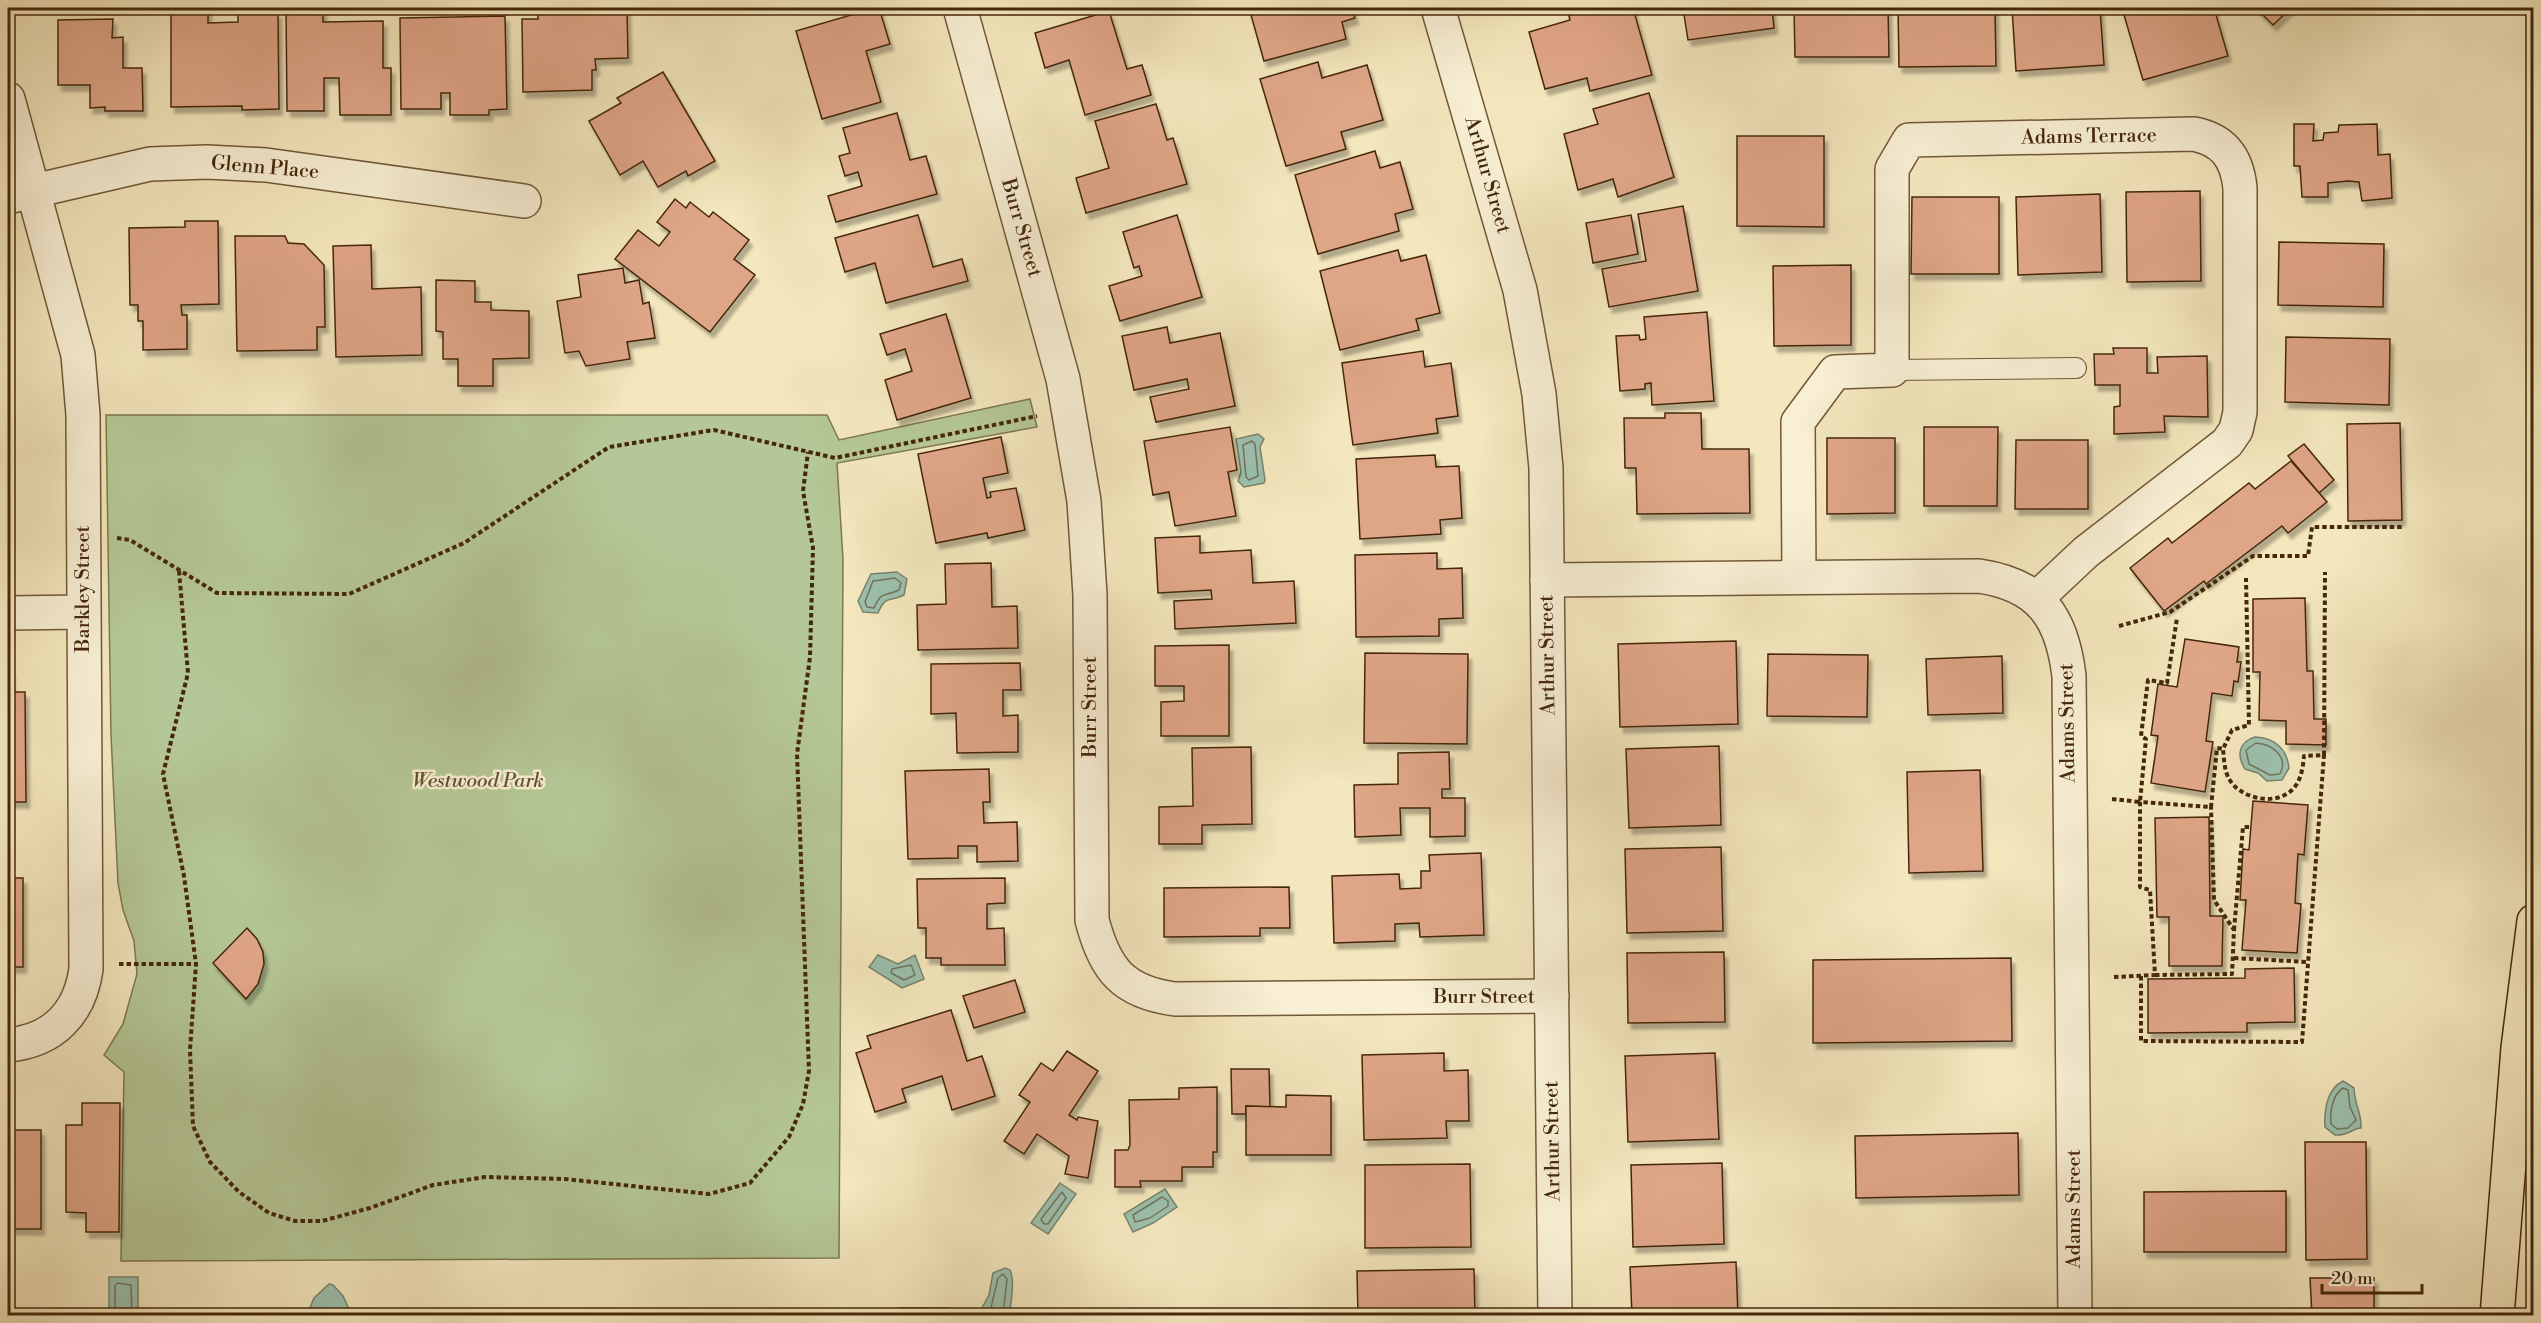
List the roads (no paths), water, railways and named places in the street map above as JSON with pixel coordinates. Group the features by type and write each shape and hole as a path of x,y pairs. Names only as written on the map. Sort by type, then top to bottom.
{"highway":[{"path":"2497,1316 2518,1048 2534,921"}],"street":[{"name":"Burr Street","path":"960,8 1070,408 1084,501 1089,596 1092,920 1098,945 1117,973 1131,988 1154,996 1175,999 1552,996"},
{"name":"Arthur Street","path":"1438,8 1520,290 1531,342 1546,468 1555,1316"},
{"name":"Barkley Street","path":"8,99 21,194 78,355 83,415 86,963 80,998 69,1014 51,1031 38,1038 22,1044 8,1045"},
{"name":"Adams Terrace","path":"1892,370 1892,169 1909,140 2194,134 2210,137 2224,147 2233,159 2240,188 2241,412 2236,429 2227,443 2086,552 2036,599"},
{"name":"Glenn Place","path":"21,194 150,165 207,162 266,165 524,201"},
{"path":"1799,577 1798,422 1835,372 1892,370"},
{"name":"Adams Street","path":"1547,580 1979,576 2016,584 2051,614 2060,631 2069,676 2075,1316"},
{"path":"8,613 83,612"}],"lane":[{"path":"1892,370 2076,368"}],"water":[{"path":"1258,434 1264,439 1260,447 1265,480 1264,483 1244,487 1238,481 1241,472 1236,439"},
{"path":"897,572 907,579 904,595 883,603 878,613 863,612 858,601 871,574"},
{"path":"2255,737 2274,742 2283,750 2289,768 2282,780 2267,781 2258,773 2245,769 2240,754 2242,746"},
{"path":"878,955 898,964 915,955 924,979 902,988 869,967"},
{"path":"2343,1081 2354,1088 2361,1128 2335,1135 2325,1127 2326,1107 2333,1089"},
{"path":"1060,1183 1076,1194 1048,1234 1031,1223"},
{"path":"1165,1189 1177,1207 1153,1223 1133,1232 1124,1214"},
{"path":"1005,1268 1010,1270 1012,1280 1010,1312 1007,1315 985,1315 982,1308 989,1295 993,1273"},
{"path":"109,1277 138,1277 138,1315 109,1315"},
{"path":"329,1284 333,1285 343,1296 349,1309 341,1315 307,1315 314,1298"}],"park label":[{"name":"Westwood Park","path":"478,781"}]}
